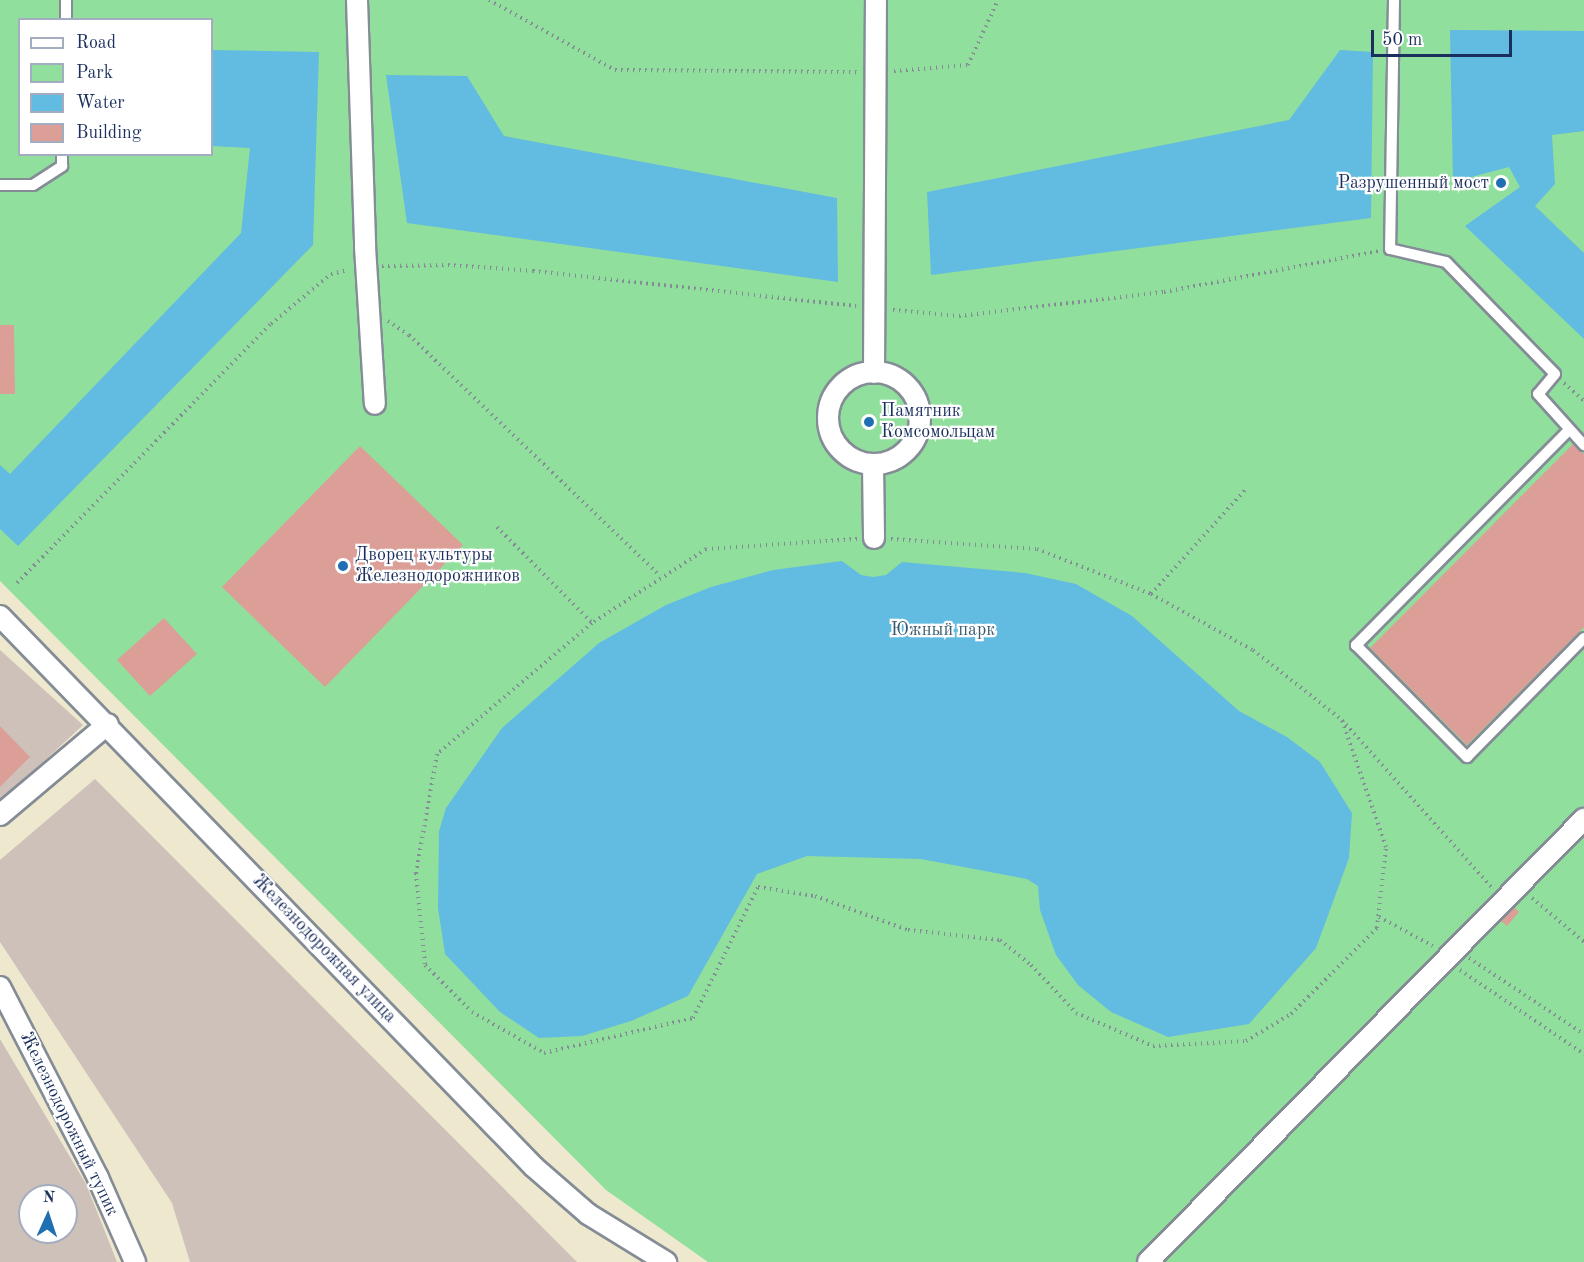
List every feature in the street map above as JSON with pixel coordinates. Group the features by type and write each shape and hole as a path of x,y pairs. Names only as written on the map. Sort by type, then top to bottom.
{"street":[{"path":"357,0 366,257 375,404"},
{"path":"874,373 876,0"},
{"path":"874,373 893,377 909,389 916,400 919,426 908,449 886,463 873,464 856,460 841,450 834,441 828,418 830,406 842,386 862,374 874,373"},
{"path":"873,464 874,538"},
{"name":"Железнодорожная улица","path":"0,616 108,724 534,1167 588,1214 666,1262"},
{"path":"0,815 108,724"},
{"path":"1148,1262 1584,819"},
{"name":"Железнодорожный тупик","path":"0,989 98,1178 135,1262"}],"lane":[{"path":"66,0 66,18"},
{"path":"1394,0 1390,249 1446,262 1555,374 1538,394 1584,445"},
{"path":"0,185 33,185 62,166 62,156"},
{"path":"1569,430 1356,645 1467,757 1584,638"}],"path":[{"path":"489,0 615,70 841,72"},
{"path":"876,72 968,65 998,0"},
{"path":"17,583 271,324 331,274 366,257 959,316 1164,292 1390,249"},
{"path":"369,310 410,335 660,576"},
{"path":"1555,374 1584,401"},
{"path":"1151,594 1245,490"},
{"path":"498,527 592,623"},
{"path":"1342,720 1386,847 1377,928 1291,1014 1246,1041 1153,1046 1076,1014 1031,966 1000,940 908,930 815,896 758,887 693,1018 544,1053 472,1012 425,964 416,873 437,754 592,623 660,576 706,549 874,538 1037,549 1151,594 1253,650 1342,720 1503,900"},
{"path":"1518,885 1584,942"},
{"path":"1378,917 1449,955 1584,1034"},
{"path":"1449,955 1584,1054"}],"shaded area":[{"path":"0,650 83,725 0,802"},
{"path":"95,779 577,1262 190,1262 172,1203 0,942 0,860"},
{"path":"0,1039 86,1184 117,1262 0,1262"}],"green space":[{"name":"Южный парк","path":"0,0 1584,0 1584,1262 708,1262 606,1190 0,581"}],"water":[{"path":"1450,30 1584,31 1584,131 1552,135 1555,184 1535,206 1584,253 1584,339 1465,226 1520,187 1509,167 1453,182"},
{"path":"213,50 319,52 313,245 18,546 0,529 0,465 10,474 241,233 250,148 213,146"},
{"path":"1340,50 1373,52 1371,218 931,275 927,192 1289,120"},
{"path":"386,75 467,76 504,136 837,198 838,282 407,223"},
{"path":"842,561 861,575 873,577 886,575 902,562 1025,573 1076,584 1132,616 1239,711 1287,737 1320,762 1352,813 1349,858 1316,948 1249,1024 1168,1037 1111,1012 1078,985 1056,955 1040,910 1038,886 1027,879 921,859 807,856 757,874 688,996 631,1021 582,1036 539,1038 500,1012 445,954 438,908 439,831 446,808 502,728 599,643 666,605 711,587 773,570"}],"building":[{"path":"0,325 14,325 15,394 0,394"},
{"path":"1573,444 1584,454 1584,627 1467,745 1370,648"},
{"name":"Дворец культуры Железнодорожников","path":"360,446 463,545 325,687 222,587"},
{"path":"164,618 197,654 150,696 117,660"},
{"path":"0,726 30,757 0,787"},
{"path":"1514,907 1519,912 1507,926 1501,921"}],"place":[{"name":"Разрушенный мост","path":"1501,183"},
{"name":"Памятник Комсомольцам","path":"869,422"},
{"name":"Дворец культуры Железнодорожников","path":"343,566"}]}
